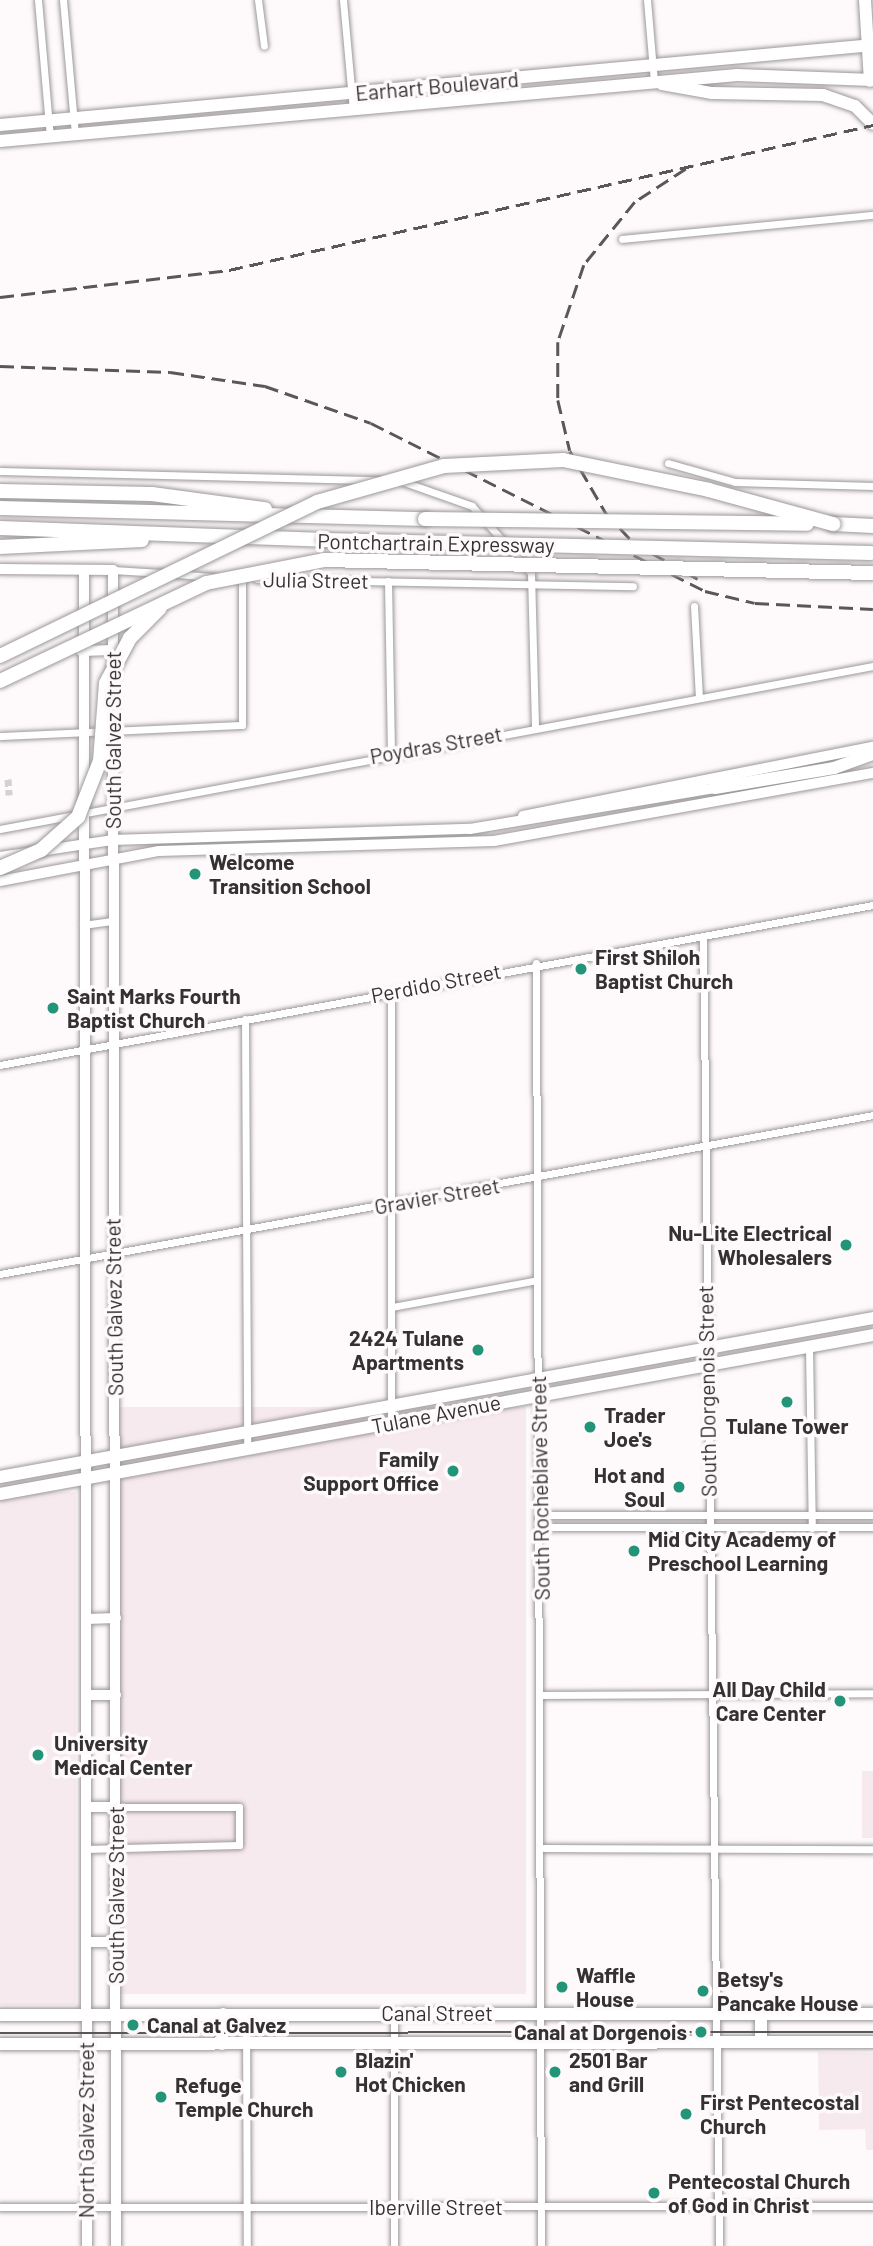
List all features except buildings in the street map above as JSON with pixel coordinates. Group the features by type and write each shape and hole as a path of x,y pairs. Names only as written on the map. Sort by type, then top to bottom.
{"highway":[{"path":"0,656 317,502 444,466 563,460 709,490 833,524"},
{"path":"0,491 152,494 325,517"},
{"name":"Pontchartrain Expressway","path":"0,508 325,517 869,526"},
{"name":"Pontchartrain Expressway","path":"0,528 181,536 872,553"},
{"path":"0,547 82,548 181,536"},
{"path":"0,681 177,594 259,568 324,560 873,573"},
{"path":"0,868 41,850 78,817 100,761 102,697 116,659 177,594"}],"main road":[{"path":"865,0 872,81"},
{"name":"Earhart Boulevard","path":"0,125 870,45"},
{"name":"Earhart Boulevard","path":"0,141 737,75 872,81"},
{"path":"500,81 500,96"},
{"path":"656,82 712,93 823,94 855,106 873,124"},
{"path":"208,107 209,122"},
{"path":"715,788 834,768 873,754"},
{"name":"Tulane Avenue","path":"0,1478 86,1460 391,1408 873,1318"},
{"name":"Tulane Avenue","path":"0,1494 873,1335"},
{"name":"Canal Street","path":"0,2015 545,2012 873,2014"},
{"path":"761,2013 761,2042"},
{"path":"222,2044 223,2014"},
{"name":"Canal Street","path":"0,2044 873,2042"}],"street":[{"path":"38,0 50,137"},
{"path":"64,0 75,135"},
{"path":"258,0 264,46"},
{"path":"343,0 353,110"},
{"path":"647,0 656,82"},
{"path":"622,239 873,215"},
{"path":"668,463 735,482 873,486"},
{"path":"0,471 418,483 472,506 536,584 535,727"},
{"name":"Julia Street","path":"0,569 113,570 242,579 633,586"},
{"name":"South Galvez Street","path":"84,570 81,651 86,2015"},
{"name":"South Galvez Street","path":"113,570 116,2043"},
{"path":"0,736 243,724 242,579"},
{"path":"388,581 391,753"},
{"path":"694,607 699,697"},
{"path":"81,651 113,650"},
{"name":"Poydras Street","path":"0,829 391,753 873,666"},
{"path":"82,708 112,710"},
{"path":"470,829 873,747"},
{"path":"0,881 113,857 494,841 873,773"},
{"path":"0,857 113,840 470,829 715,788"},
{"name":"Perdido Street","path":"0,1065 391,993 536,963 873,905"},
{"path":"83,925 112,922"},
{"name":"South Dorgenois Street","path":"703,936 703,1147 719,2246"},
{"name":"South Rocheblave Street","path":"536,963 545,2012 540,2043 541,2246"},
{"path":"391,993 391,1423"},
{"path":"245,1019 243,1229 247,1448"},
{"name":"Gravier Street","path":"0,1274 873,1115"},
{"path":"392,1307 537,1280"},
{"path":"809,1347 812,1528"},
{"path":"539,1515 873,1515"},
{"path":"541,1527 873,1527"},
{"path":"86,1619 116,1618"},
{"path":"543,1695 873,1693"},
{"path":"86,1695 116,1695"},
{"path":"86,1807 239,1807 239,1845 86,1849"},
{"path":"544,1848 873,1849"},
{"path":"86,1942 116,1942"},
{"path":"246,2014 247,2246"},
{"path":"394,2014 394,2246"},
{"name":"North Galvez Street","path":"86,2015 87,2246"},
{"name":"North Galvez Street","path":"116,2043 116,2246"},
{"name":"Iberville Street","path":"0,2207 873,2206"}],"shaded area":[{"path":"117,1407 526,1407 526,1994 117,1994"},
{"name":"University Medical Center","path":"0,1492 76,1492 76,2005 0,2005"},
{"path":"862,1771 873,1771 873,1838 862,1838"},
{"path":"818,2052 873,2053 873,2150 866,2150 865,2129 819,2130"}],"tunnel":[{"path":"8,779 9,795"}],"tram line":[{"path":"0,2033 873,2032"}],"railway":[{"path":"0,297 229,270 873,125"},
{"path":"686,169 635,202 584,265 558,342 558,400 570,451 606,513 634,543 698,579"},
{"path":"0,366 170,372 265,386 371,423 705,591 755,603 873,609"}],"place":[{"name":"Welcome Transition School","path":"195,874"},
{"name":"First Shiloh Baptist Church","path":"581,969"},
{"name":"Saint Marks Fourth Baptist Church","path":"53,1008"},
{"name":"Nu-Lite Electrical Wholesalers","path":"846,1245"},
{"name":"2424 Tulane Apartments","path":"478,1350"},
{"name":"Tulane Tower","path":"787,1402"},
{"name":"Trader Joe's","path":"590,1427"},
{"name":"Family Support Office","path":"453,1471"},
{"name":"Hot and Soul","path":"679,1487"},
{"name":"Mid City Academy of Preschool Learning","path":"634,1551"},
{"name":"All Day Child Care Center","path":"840,1701"},
{"name":"University Medical Center","path":"38,1755"},
{"name":"Waffle House","path":"562,1987"},
{"name":"Betsy's Pancake House","path":"703,1991"},
{"name":"Canal at Galvez","path":"133,2025"},
{"name":"Canal at Dorgenois","path":"701,2032"},
{"name":"Blazin' Hot Chicken","path":"341,2072"},
{"name":"2501 Bar and Grill","path":"555,2072"},
{"name":"Refuge Temple Church","path":"161,2097"},
{"name":"First Pentecostal Church","path":"686,2114"},
{"name":"Pentecostal Church of God in Christ","path":"654,2193"}]}
